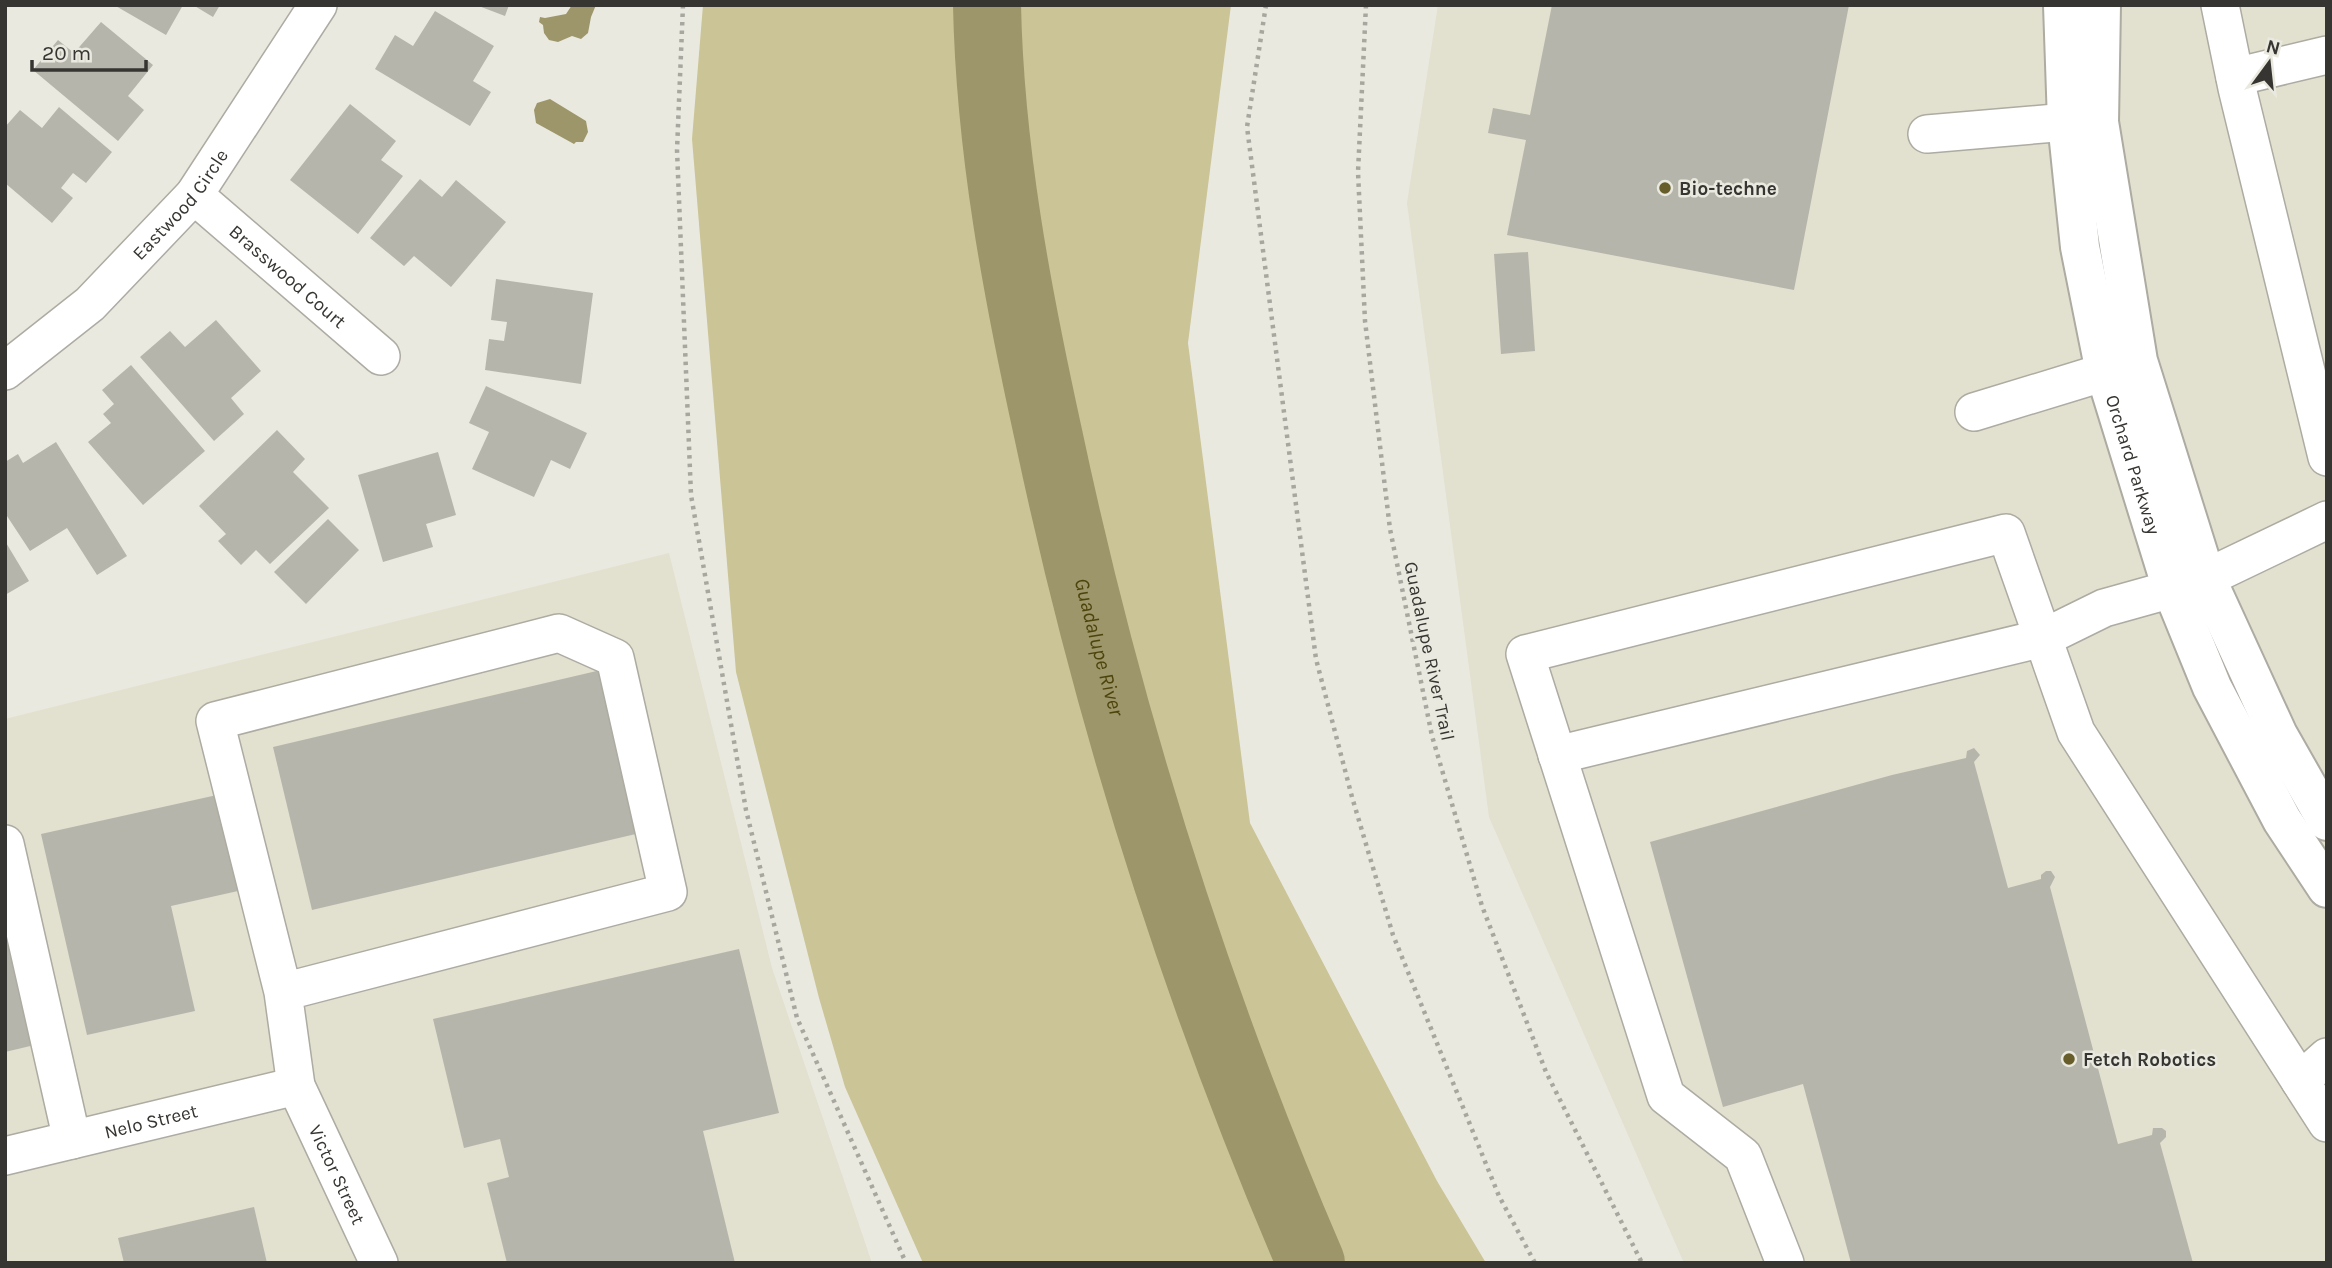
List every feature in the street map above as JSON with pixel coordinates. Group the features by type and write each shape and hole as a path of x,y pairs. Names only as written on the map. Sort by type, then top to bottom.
{"main road":[{"name":"Orchard Parkway","path":"2063,5 2083,122 2212,687 2282,820 2327,888"},
{"name":"Orchard Parkway","path":"2101,5 2083,122 2080,247 2105,372 2189,584 2327,821"}],"street":[{"name":"Eastwood Circle","path":"5,371 90,303 194,195 318,5"},
{"path":"2220,5 2327,457"},
{"path":"2235,77 2327,55"},
{"path":"1927,134 2083,122"},
{"name":"Brasswood Court","path":"194,195 381,356"},
{"path":"1975,412 2105,372"},
{"path":"1557,755 2043,638 2104,608 2189,584 2327,520"},
{"path":"1785,1263 1743,1156 1666,1097 1525,654 2006,533 2076,732 2327,1123"},
{"name":"Victor Street","path":"283,992 668,891 615,658 559,633 215,721 283,992 296,1086 379,1263"},
{"path":"5,844 72,1140"},
{"path":"2300,1081 2327,1057"},
{"name":"Nelo Street","path":"5,1156 296,1086"}],"path":[{"path":"683,5 677,150 691,495 746,810 797,1018 906,1263"},
{"path":"1266,5 1247,127 1316,659 1352,797 1393,935 1499,1196 1535,1263"},
{"name":"Guadalupe River Trail","path":"1366,5 1358,172 1365,321 1390,529 1432,736 1482,906 1546,1072 1642,1263"}],"shaded area":[{"path":"572,5 596,5 588,33 581,39 572,36 558,42 549,40 539,22 540,17 566,14"},
{"path":"703,5 1231,5 1188,343 1250,823 1437,1181 1486,1263 923,1263 845,1087 819,998 736,672 692,139"},
{"path":"1438,5 2327,5 2327,1263 1684,1263 1489,817 1407,203"},
{"path":"550,99 586,121 588,132 583,142 574,144 536,123 534,110 537,103"},
{"path":"669,553 772,968 872,1263 5,1263 5,719"}],"building":[{"path":"114,5 183,5 166,35"},
{"path":"193,5 220,5 213,17"},
{"path":"476,5 509,5 505,16"},
{"name":"Bio-techne","path":"1552,5 1849,5 1794,290 1507,235 1526,140 1488,133 1493,108 1530,115"},
{"path":"435,11 494,46 473,81 491,92 470,126 375,69 395,35 413,46"},
{"path":"101,22 153,65 128,96 144,110 118,141 33,70 58,40 74,53"},
{"path":"350,104 396,141 381,160 403,176 358,234 290,180"},
{"path":"59,107 112,152 86,183 73,173 61,188 73,198 52,223 5,183 5,127 20,110 42,128"},
{"path":"420,179 442,197 456,180 506,222 451,287 414,256 404,266 370,238"},
{"path":"1528,252 1535,351 1501,354 1494,254"},
{"path":"496,279 593,293 581,384 485,370 489,339 504,341 507,322 491,320"},
{"path":"216,320 261,371 231,398 244,414 214,441 140,357 170,331 185,347"},
{"path":"131,365 205,451 143,505 88,442 111,423 103,414 114,404 102,390"},
{"path":"486,386 587,433 570,469 551,460 534,497 472,469 489,432 469,423"},
{"path":"277,430 305,459 293,472 329,508 270,564 256,550 241,565 218,541 226,534 199,506"},
{"path":"56,442 127,556 97,575 67,528 30,551 5,513 5,462 18,454 23,463"},
{"path":"438,452 456,515 426,524 433,547 383,562 358,475"},
{"path":"328,519 359,550 306,604 274,572"},
{"path":"5,541 29,581 5,595"},
{"path":"601,670 640,833 312,910 273,747"},
{"path":"1974,748 1980,755 1974,762 2008,888 2041,879 2041,875 2046,871 2051,871 2055,877 2050,887 2118,1144 2152,1135 2153,1128 2166,1131 2166,1137 2160,1143 2193,1263 1851,1263 1803,1084 1723,1107 1650,842 1892,775 1966,758 1967,751"},
{"path":"217,795 238,891 171,906 195,1011 87,1035 41,834"},
{"path":"5,890 43,1043 5,1052"},
{"path":"739,949 779,1113 703,1131 735,1263 507,1263 487,1183 509,1177 500,1139 464,1148 433,1019"},
{"path":"254,1207 267,1263 124,1263 118,1238"}],"waterway":[{"name":"Guadalupe River","path":"987,5 993,113 1016,274 1048,433 1098,645 1127,750 1193,958 1269,1162 1311,1263"}],"place":[{"name":"Bio-techne","path":"1665,188"},
{"name":"Fetch Robotics","path":"2069,1059"}]}
